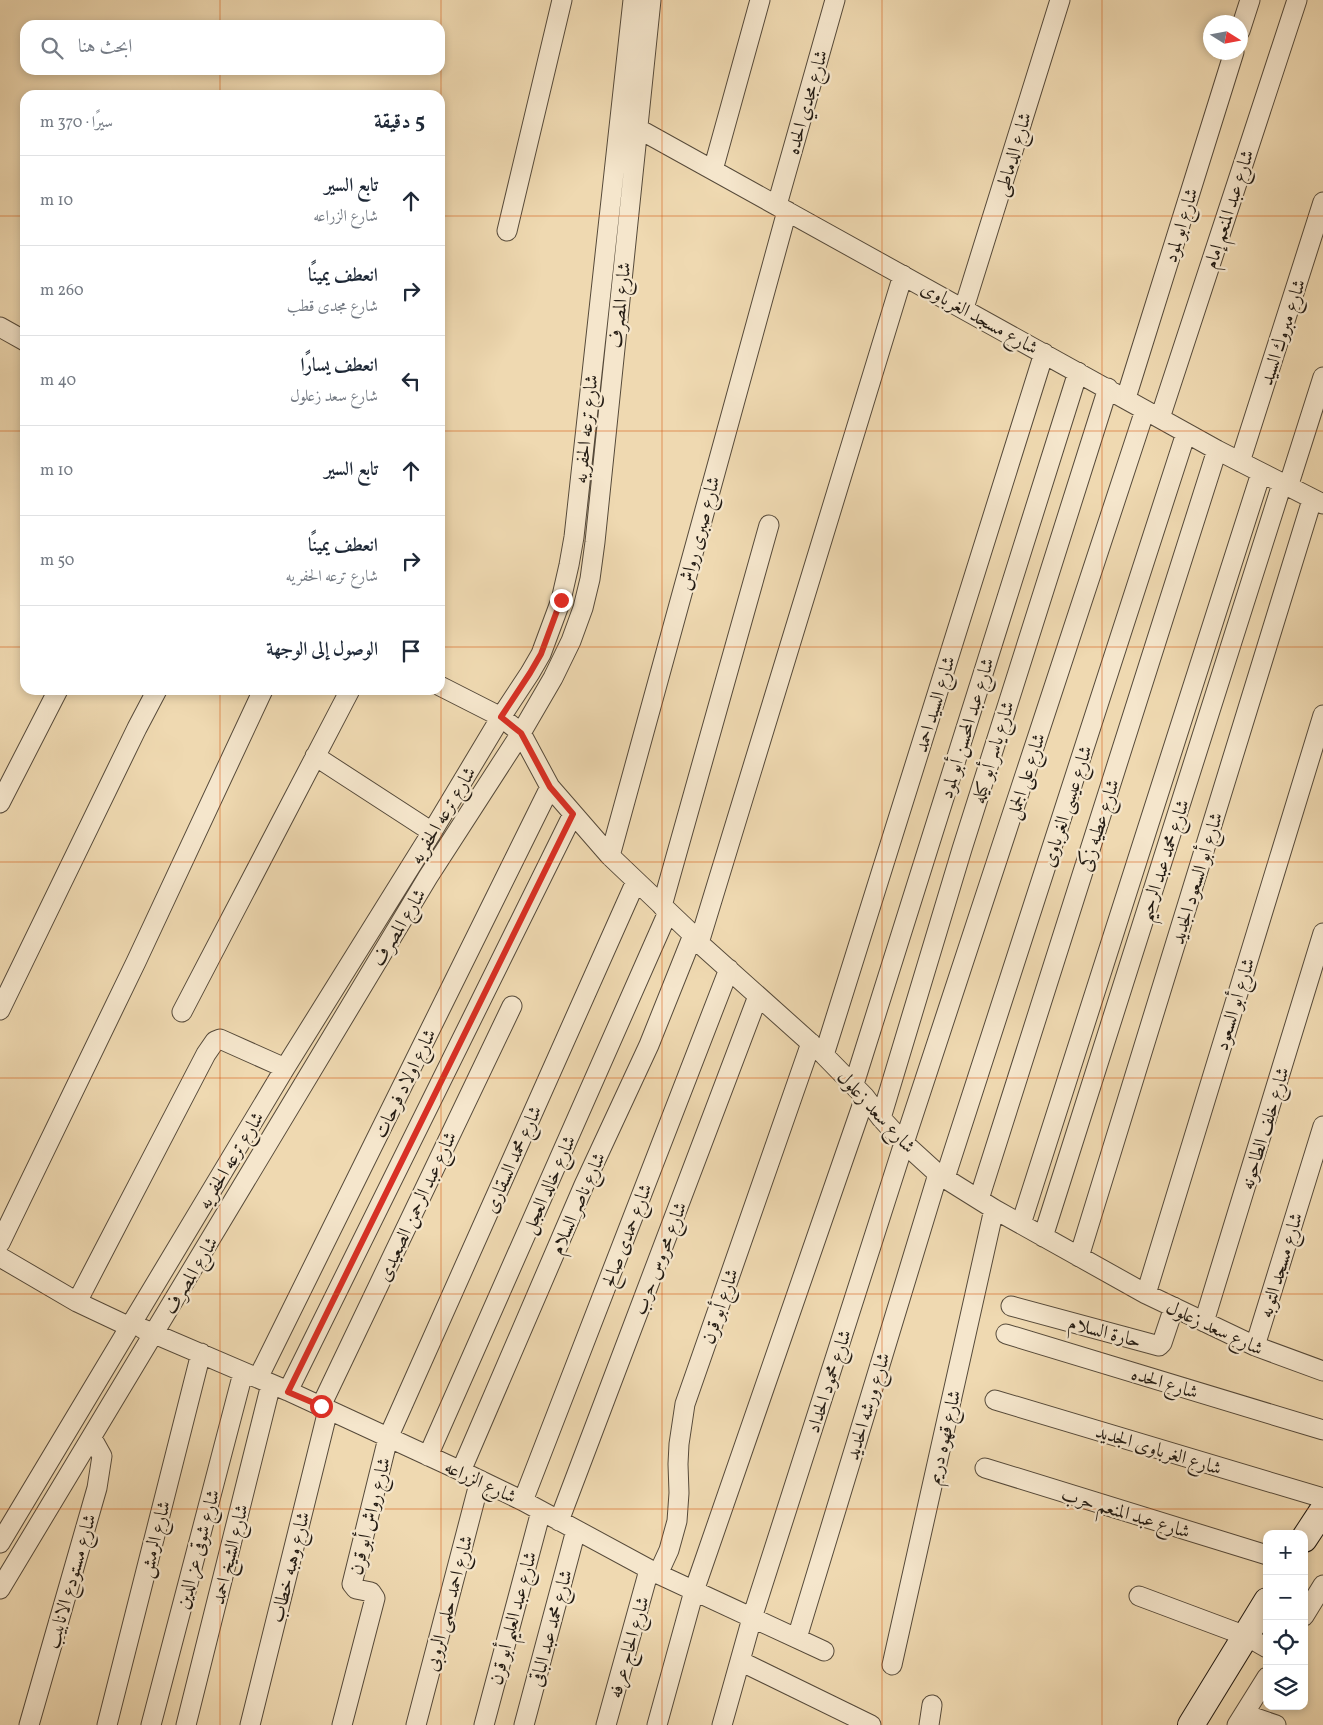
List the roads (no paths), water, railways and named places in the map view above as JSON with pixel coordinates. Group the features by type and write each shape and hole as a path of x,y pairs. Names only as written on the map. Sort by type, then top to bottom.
{"street":[{"path":"507,231 562,0"},
{"name":"شارع المصرف","path":"0,1589 155,1334 428,876 521,733 553,678 571,641 583,608 590,579 595,542 637,128 636,0"},
{"name":"شارع ترعه الحفريه","path":"0,1543 285,1068 541,654 561,600 569,565 636,0"},
{"path":"713,170 760,0"},
{"name":"شارع مجدي الحده","path":"782,208 835,0"},
{"name":"شارع الدماطى","path":"964,308 1060,0"},
{"path":"1245,15 1250,0"},
{"name":"شارع عبد المنعم إمام","path":"1153,414 1297,0"},
{"name":"شارع ابو لمود","path":"1126,398 1232,60"},
{"name":"شارع مسجد الغرباوى","path":"637,128 1186,433 1318,502"},
{"name":"شارع مبروك السيد","path":"1240,462 1323,202"},
{"name":"شارع صبرى رواش","path":"610,856 782,208"},
{"name":"شارع ناصر السلام","path":"461,1471 584,1185 696,939 903,275"},
{"path":"0,326 20,338"},
{"name":"شارع السيد احمد","path":"818,1049 1044,353"},
{"name":"شارع عبد المحسن أبو لمود","path":"657,1725 694,1592 860,1090 1078,372"},
{"name":"شارع محمد عبد الرحيم","path":"1043,1237 1285,486 1323,377"},
{"name":"شارع ياسر أبو كيله","path":"881,1118 965,839 1108,388"},
{"name":"شارع على الجمل","path":"904,1143 1153,414"},
{"name":"شارع عيسى الغرباوى","path":"942,1176 1186,433"},
{"name":"شارع عطيه زكى","path":"986,1204 1217,450"},
{"path":"1021,1224 1261,473"},
{"name":"شارع أبو السعود الجديد","path":"1079,1257 1318,502"},
{"name":"شارع خالد العجل","path":"428,1456 665,909 769,525"},
{"path":"445,689 501,717 521,733"},
{"path":"0,803 55,695"},
{"path":"0,1010 154,695"},
{"path":"0,1244 261,695"},
{"path":"182,1012 347,695"},
{"name":"شارع أبو السعود","path":"1146,1294 1323,715"},
{"name":"شارع سعد زعلول","path":"521,733 550,787 610,856 728,969 818,1049 860,1090 881,1118 904,1143 942,1176 1043,1237 1174,1308 1255,1346 1321,1364"},
{"path":"315,756 432,832"},
{"name":"شارع اولاد فرحات","path":"257,1378 550,787"},
{"path":"288,1392 573,814"},
{"name":"شارع محمد السقارى","path":"388,1438 636,881"},
{"name":"شارع خلف الطاحونه","path":"1204,1322 1323,933"},
{"name":"شارع حمدى صالح","path":"523,1501 728,969"},
{"name":"شارع محروس حرب","path":"559,1521 758,996"},
{"name":"شارع عبد الرحمن الصعيدى","path":"325,1408 512,1006"},
{"path":"77,1302 206,1054 215,1041 220,1039 285,1068"},
{"name":"شارع أبو قرن","path":"654,1572 669,1550 677,1522 680,1493 679,1444 684,1404 818,1049"},
{"name":"شارع مسجد التوبه","path":"1255,1346 1323,1126"},
{"name":"شارع محمود الحداد","path":"722,1725 752,1618 904,1143"},
{"name":"شارع ورشه الحديد","path":"797,1638 942,1176"},
{"name":"شارع قهوه دريم","path":"892,1665 986,1204"},
{"name":"شارع الزراعه","path":"0,1257 77,1302 130,1326 201,1353 461,1471 523,1501 694,1592 824,1651"},
{"name":"حارة السلام","path":"1011,1306 1159,1346 1162,1343 1174,1308"},
{"name":"شارع الحده","path":"1006,1334 1323,1430"},
{"name":"شارع الرمش","path":"107,1725 201,1353"},
{"name":"شارع شوقى عز الدين","path":"151,1725 257,1378"},
{"name":"شارع الشيخ احمد","path":"186,1725 257,1378"},
{"name":"شارع الغرباوى الجديد","path":"995,1400 1323,1498"},
{"name":"شارع وهبه خطاب","path":"250,1725 325,1408"},
{"name":"شارع مستودع الانابيب","path":"30,1725 97,1488 102,1456 92,1438"},
{"name":"شارع رواش أبو قرن","path":"342,1725 375,1598 371,1592 356,1589 352,1584 388,1438"},
{"name":"شارع عبد المنعم حرب","path":"985,1468 1263,1554"},
{"name":"شارع احمد حلمى الروبى","path":"416,1725 480,1480"},
{"path":"1308,1533 1323,1510"},
{"name":"شارع عبد العليم أبو قرن","path":"484,1725 541,1511"},
{"name":"شارع محمد عبد الباقى","path":"524,1725 576,1530"},
{"name":"شارع الحاج عرفه","path":"606,1725 654,1572"},
{"path":"1308,1609 1323,1585"},
{"path":"1139,1596 1256,1642"},
{"path":"1191,1725 1256,1642 1263,1616"},
{"path":"740,1661 871,1725"},
{"path":"1263,1684 1241,1720 1276,1725"},
{"path":"929,1725 932,1705"}]}
